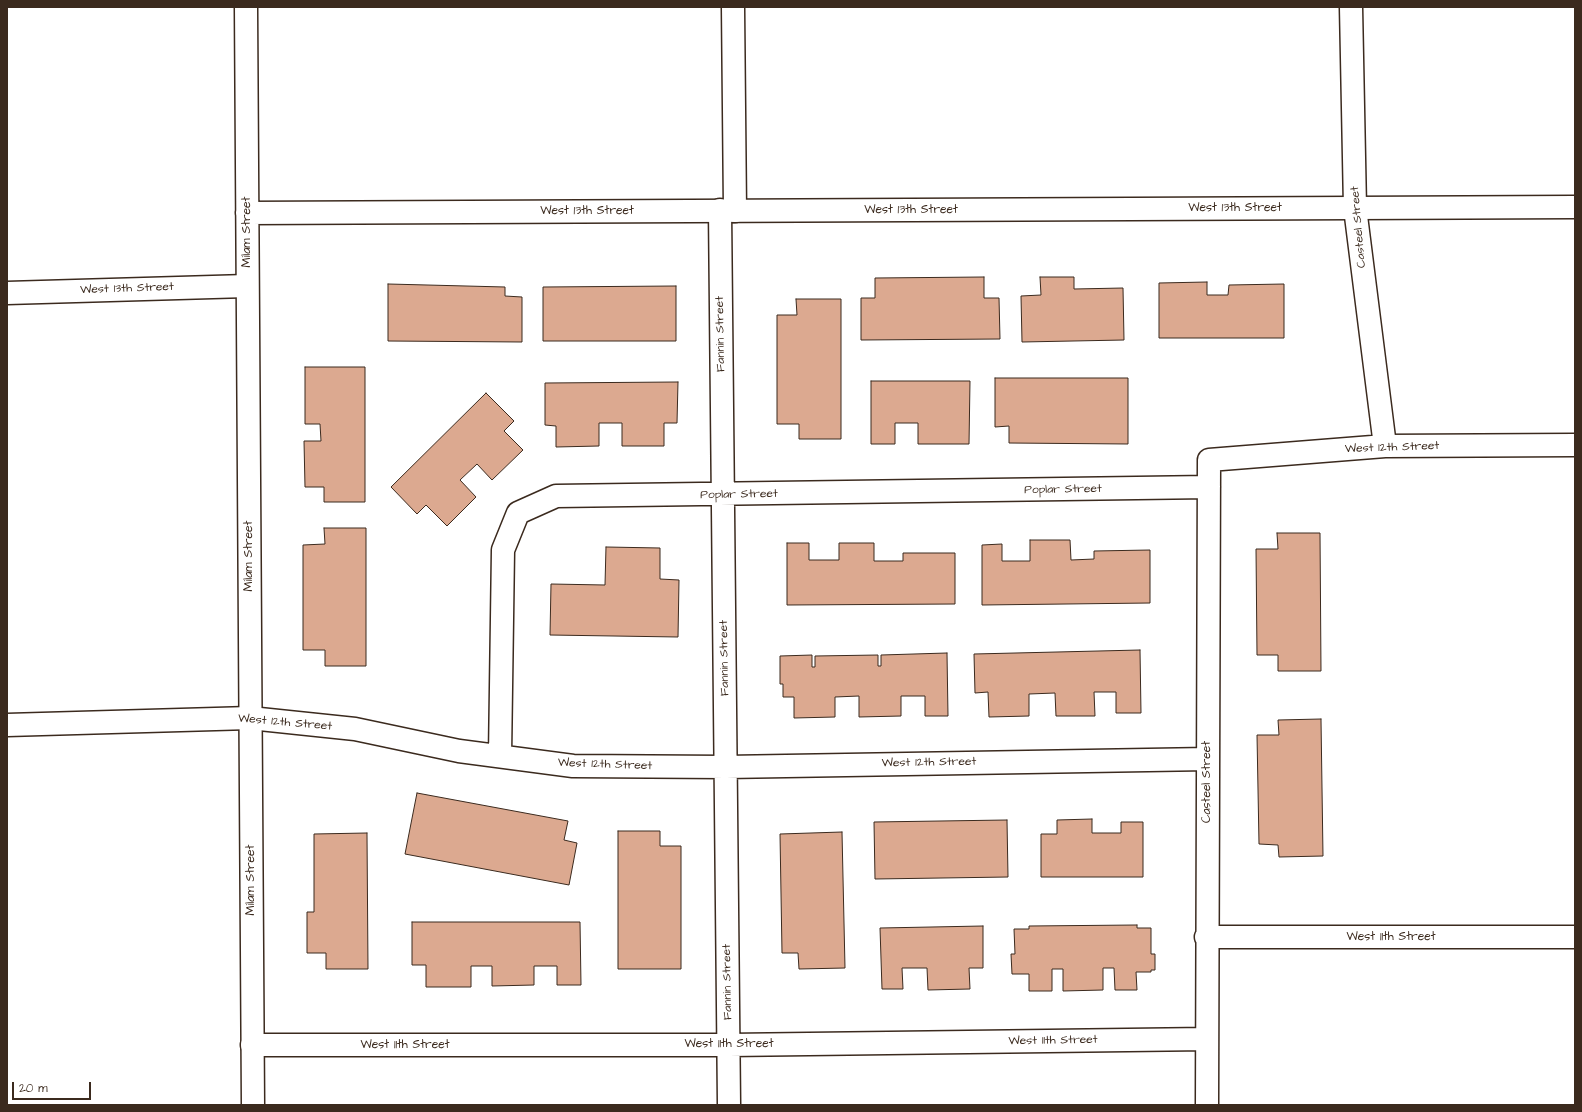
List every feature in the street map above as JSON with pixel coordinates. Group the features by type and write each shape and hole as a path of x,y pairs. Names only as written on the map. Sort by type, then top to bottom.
{"street":[{"name":"Milam Street","path":"246,7 253,1105"},
{"name":"Fannin Street","path":"729,1105 723,495 727,210 733,7"},
{"name":"Casteel Street","path":"1351,7 1355,208 1385,446"},
{"name":"West 13th Street","path":"247,213 1575,206"},
{"name":"West 13th Street","path":"7,293 248,286"},
{"name":"West 12th Street","path":"1209,460 1385,446 1575,445"},
{"name":"Casteel Street","path":"1206,1105 1209,460"},
{"name":"Poplar Street","path":"500,756 503,550 518,513 556,496 723,495 1209,487"},
{"name":"West 12th Street","path":"7,726 250,718 355,729 459,751 573,766 726,767 1208,759"},
{"name":"West 11th Street","path":"1206,937 1575,937"},
{"name":"West 11th Street","path":"252,1046 729,1045 1207,1039"}],"building":[{"path":"984,277 984,298 999,298 1000,339 861,340 861,298 875,298 875,278"},
{"path":"1040,277 1074,277 1074,289 1123,288 1124,340 1022,342 1021,296 1041,295"},
{"path":"1207,282 1207,295 1228,295 1229,285 1284,284 1284,338 1159,338 1159,283"},
{"path":"388,284 505,287 505,296 522,297 522,342 388,341"},
{"path":"676,286 676,341 543,341 543,287"},
{"path":"796,299 841,299 841,439 799,439 799,424 777,424 777,315 797,315"},
{"path":"305,367 365,367 365,502 324,502 324,487 305,487 304,441 321,441 320,424 305,424"},
{"path":"995,378 1128,378 1128,444 1009,443 1009,426 995,427"},
{"path":"871,381 970,381 969,444 918,444 918,423 895,423 895,444 871,444"},
{"path":"678,382 677,423 664,423 664,446 622,446 622,423 599,423 599,446 556,447 556,426 545,425 545,383"},
{"path":"486,393 514,421 504,431 523,450 492,480 477,464 460,480 476,497 447,526 426,505 417,514 391,487"},
{"path":"324,528 366,528 366,666 325,666 325,650 303,650 303,545 325,544"},
{"path":"1277,533 1320,533 1321,671 1278,671 1278,655 1257,655 1256,549 1278,549"},
{"path":"1030,540 1070,540 1071,560 1094,559 1094,551 1150,550 1150,603 982,605 982,545 1002,544 1002,561 1030,561"},
{"path":"787,543 809,543 809,560 839,560 839,543 874,543 874,561 903,561 903,553 955,553 955,604 787,605"},
{"path":"606,547 660,548 660,579 679,580 678,637 550,635 551,584 605,585"},
{"path":"1140,650 1141,713 1116,713 1116,692 1094,692 1095,716 1056,716 1055,693 1029,694 1029,716 989,717 988,692 975,693 974,654"},
{"path":"947,653 948,716 925,716 925,696 901,696 901,716 859,717 859,696 835,697 835,717 794,718 794,697 783,697 783,684 780,684 780,656 812,655 812,667 815,667 815,656 878,655 878,666 881,666 881,655"},
{"path":"1321,719 1323,856 1279,857 1278,845 1259,844 1257,735 1279,735 1278,720"},
{"path":"417,793 568,821 564,840 577,843 569,885 405,854"},
{"path":"1092,819 1092,833 1121,833 1121,822 1143,822 1143,877 1041,877 1041,834 1057,834 1057,820"},
{"path":"1007,820 1008,877 875,879 874,822"},
{"path":"618,831 660,831 660,846 681,846 681,969 618,969"},
{"path":"842,832 845,968 799,969 798,953 782,953 780,834"},
{"path":"367,833 368,969 326,969 326,953 307,953 307,912 314,912 314,834"},
{"path":"412,922 580,922 581,985 557,985 557,966 534,966 534,985 492,986 492,966 471,966 471,987 426,987 426,965 412,965"},
{"path":"1137,925 1137,928 1151,928 1151,954 1155,954 1155,970 1151,970 1151,972 1136,972 1137,990 1115,990 1114,968 1103,968 1103,990 1063,991 1063,969 1052,969 1052,991 1029,991 1029,974 1012,974 1011,954 1015,954 1014,929 1029,929 1029,926"},
{"path":"983,926 983,968 969,968 970,989 928,990 927,968 902,968 903,989 882,989 880,928"}]}
